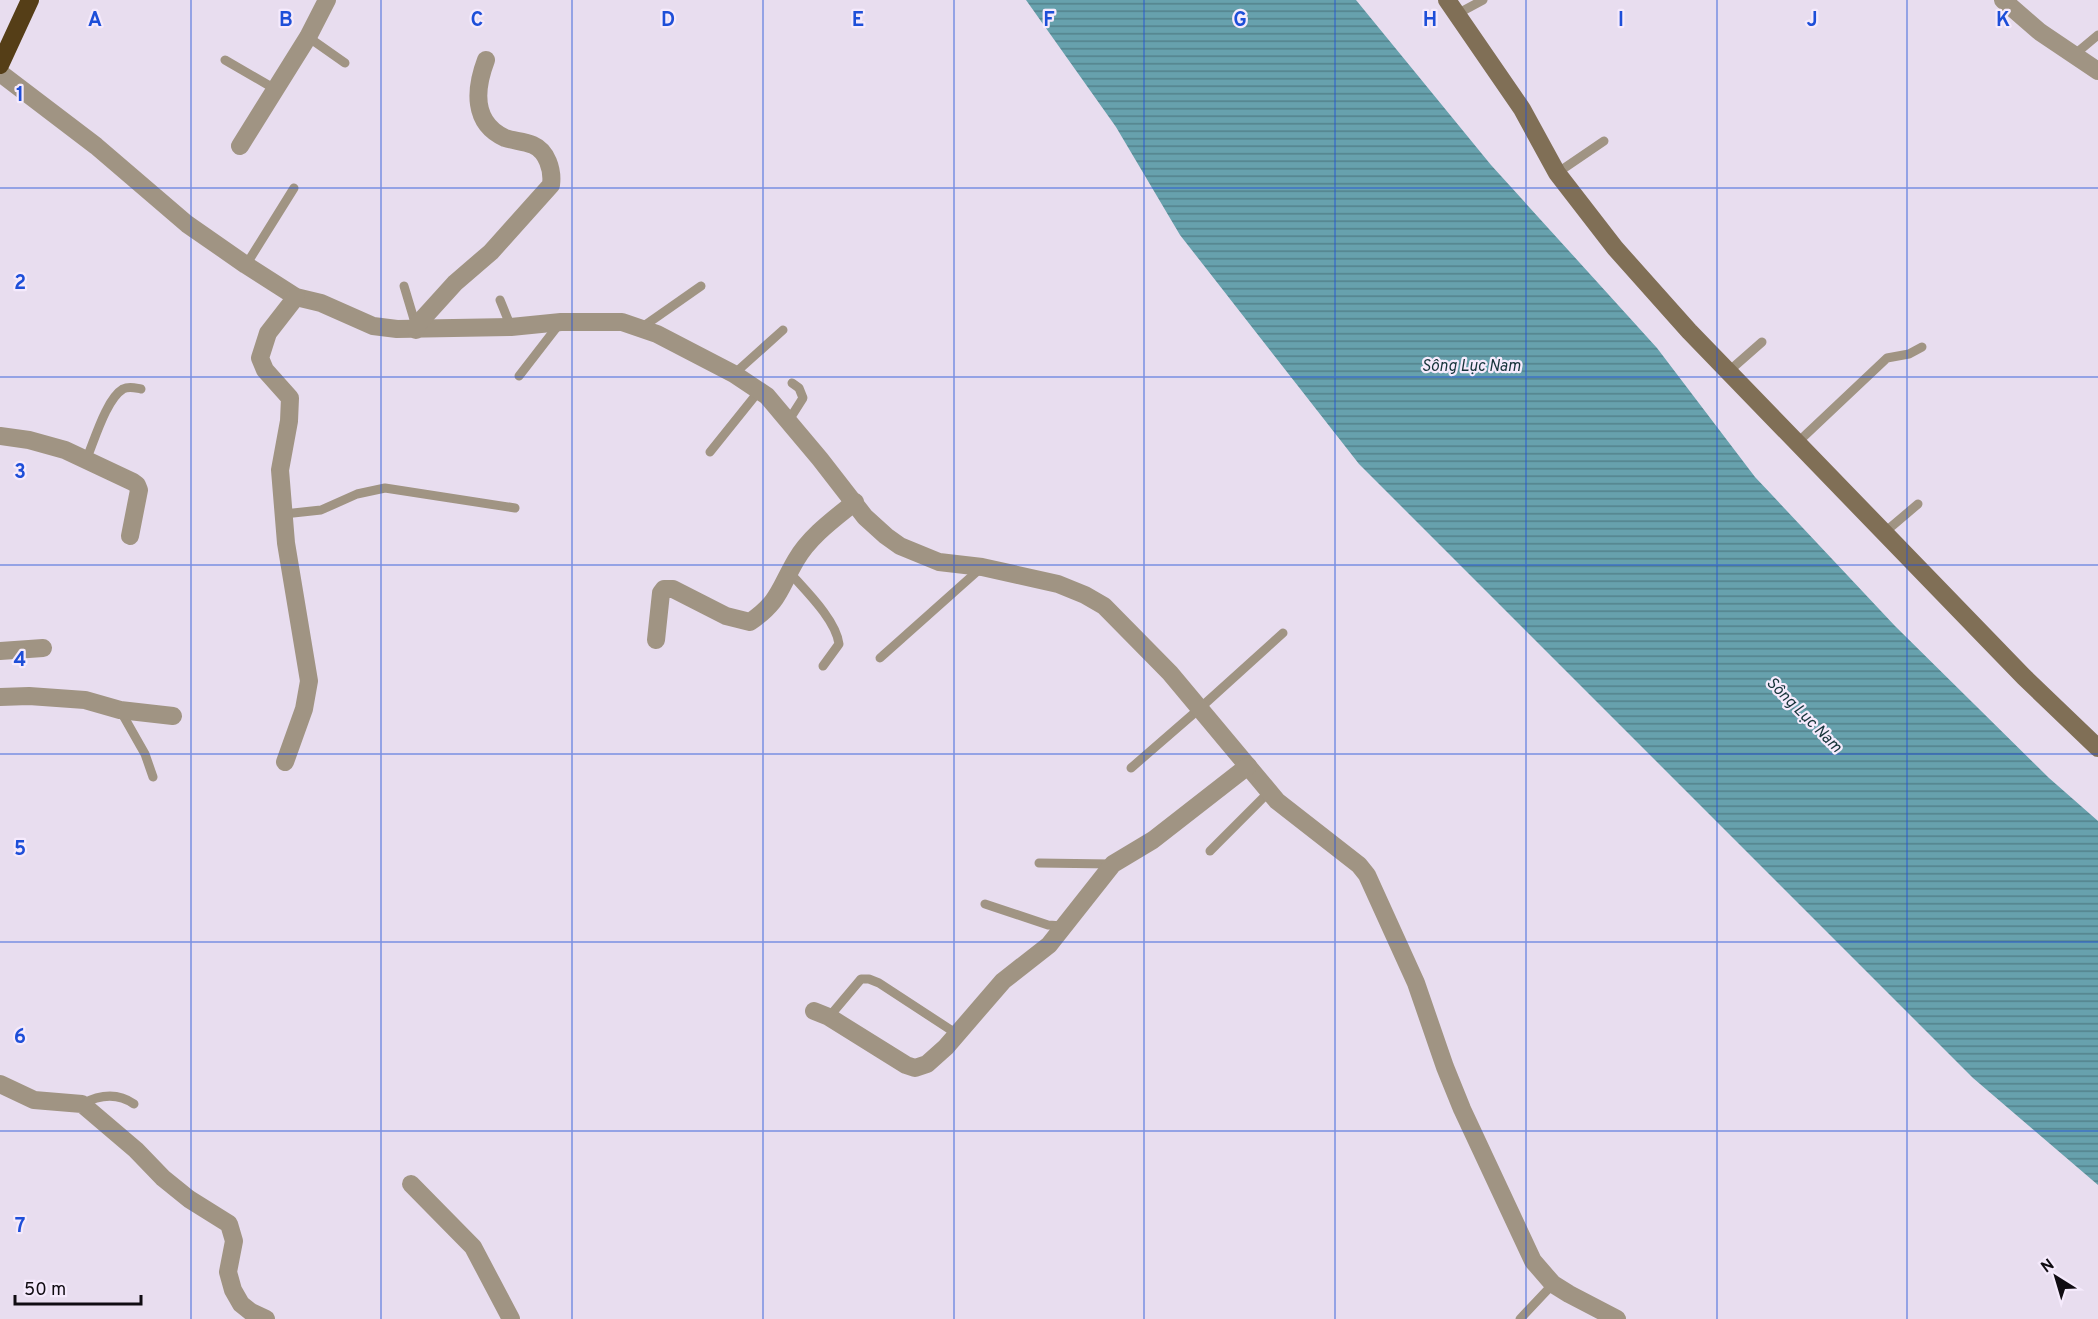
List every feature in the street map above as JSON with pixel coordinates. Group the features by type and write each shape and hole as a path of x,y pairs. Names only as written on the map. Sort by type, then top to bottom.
{"highway":[{"path":"0,65 30,0"}],"street":[{"path":"240,146 308,37 327,0"},
{"path":"2003,0 2040,32 2098,71"},
{"path":"1452,7 1522,109 1557,172 1582,208 1615,248 1689,331 2024,677 2098,748"},
{"path":"416,328 454,283 491,252 551,185 552,176 544,153 534,145 505,138 485,123 480,112 479,90 486,60"},
{"path":"0,73 96,146 187,224 296,297 321,303 373,326 511,327 561,322 622,322 657,334 734,374 767,396 789,420 866,517 900,546 939,562 982,567 1058,584 1104,606 1170,673 1277,801 1359,865 1367,875 1416,983 1462,1109 1533,1262 1553,1284 1617,1319"},
{"path":"285,762 304,709 309,681 286,543 280,470 289,421 290,398 265,370 260,358 268,333 296,297"},
{"path":"0,436 29,440 65,450 125,477 137,485 139,490 130,536"},
{"path":"656,640 661,593 664,590 673,589 726,616 750,622 765,612 775,599 796,559 814,536 855,502"},
{"path":"0,651 43,648"},
{"path":"0,698 29,696 85,700 120,710 173,716"},
{"path":"821,1014 906,1065 915,1068 927,1064 957,1034 1003,981 1048,945 1113,864 1153,840 1248,766"},
{"path":"0,1084 34,1100 82,1104 136,1150 163,1178 189,1199 229,1224 234,1242 228,1272 239,1313 266,1319"},
{"path":"411,1184 473,1247 511,1319"}],"lane":[{"path":"1452,7 1484,0"},
{"path":"2074,55 2098,35"},
{"path":"308,37 345,63"},
{"path":"225,60 275,89"},
{"path":"1557,172 1604,141"},
{"path":"246,265 294,188"},
{"path":"404,285 416,328"},
{"path":"641,328 701,286"},
{"path":"500,300 511,327"},
{"path":"519,376 561,322"},
{"path":"734,374 783,330"},
{"path":"1729,371 1762,342"},
{"path":"1798,442 1887,358 1909,354 1922,347"},
{"path":"789,420 803,398 799,388 792,383"},
{"path":"86,460 112,398 123,389 130,387 141,389"},
{"path":"710,453 759,391"},
{"path":"284,514 321,510 357,494 385,488 515,508"},
{"path":"1885,532 1918,504"},
{"path":"880,658 982,567"},
{"path":"790,573 838,634 839,644 823,666"},
{"path":"1131,768 1283,633"},
{"path":"120,710 146,754 153,777"},
{"path":"1210,851 1269,792"},
{"path":"1039,863 1113,864"},
{"path":"985,904 1048,925 1063,926"},
{"path":"821,1014 861,979 869,979 879,983 957,1034"},
{"path":"82,1104 93,1098 108,1096 123,1096 134,1104"},
{"path":"1520,1319 1553,1284"}],"water":[{"name":"Sông Lục Nam","path":"1026,0 1356,0 1491,165 1657,348 1755,477 1895,626 2049,778 2098,821 2098,1185 1973,1078 1359,464 1180,235 1116,127"}]}
